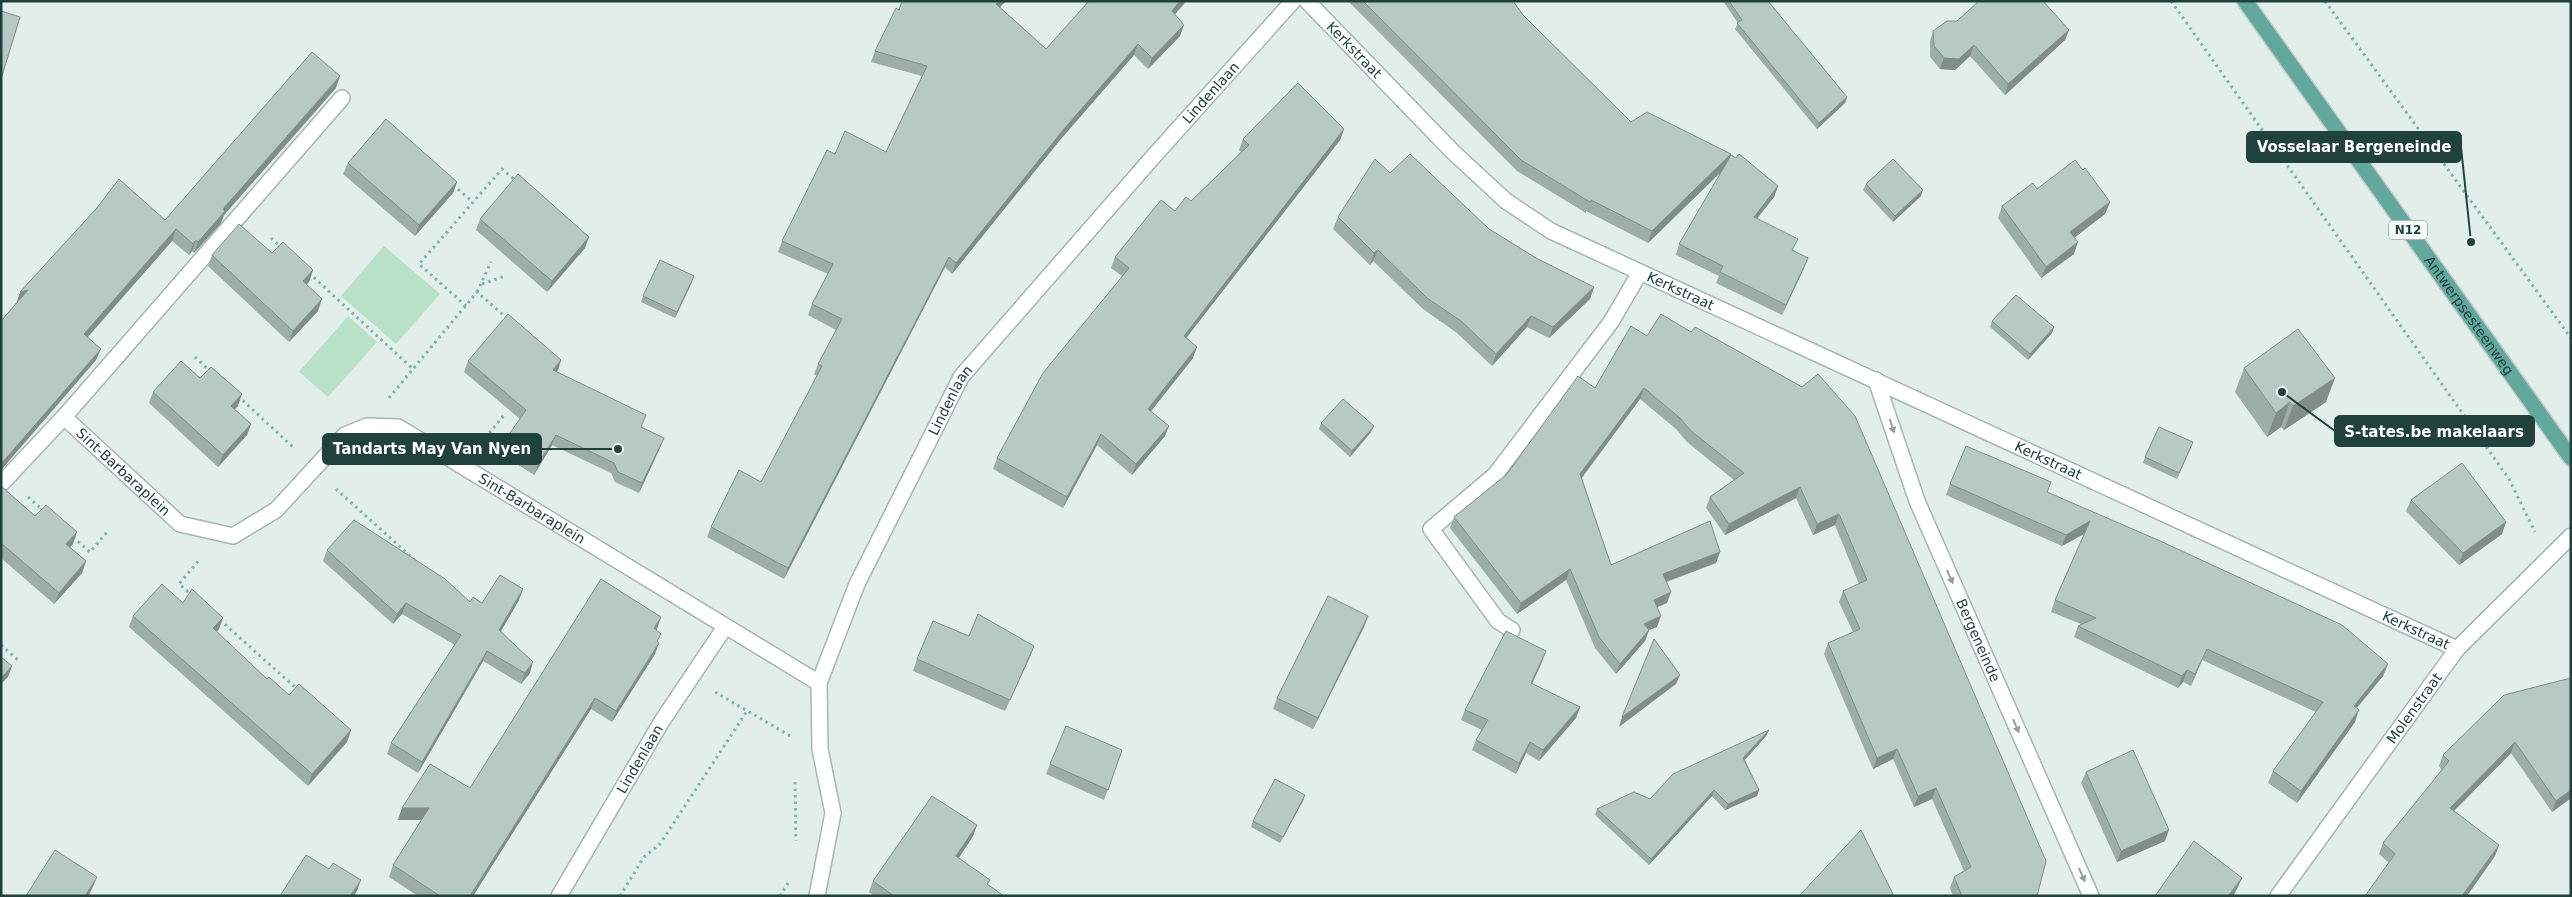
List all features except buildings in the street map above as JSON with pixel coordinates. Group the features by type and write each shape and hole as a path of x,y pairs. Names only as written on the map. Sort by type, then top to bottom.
{"main road":[{"name":"Antwerpsesteenweg","path":"2245,1 2571,458"}],"street":[{"name":"Lindenlaan","path":"817,896 833,813 822,755 819,683 857,584 961,378 1147,164 1293,1"},
{"name":"Kerkstraat","path":"1307,1 1453,152 1506,201 1551,231 1639,274 1876,380 2457,649"},
{"name":"Sint-Barbaraplein","path":"4,481 64,418 342,98"},
{"name":"Kerkstraat","path":"1512,630 1498,621 1431,529 1494,475 1611,322 1639,274"},
{"name":"Bergeneinde","path":"1876,380 1917,501 2091,896"},
{"name":"Sint-Barbaraplein","path":"64,418 180,524 233,536 276,510 345,435 367,426 398,427 819,683"},
{"name":"Molenstraat","path":"2278,896 2457,649 2550,554 2571,536"},
{"name":"Lindenlaan","path":"560,896 662,721 725,627"}],"path":[{"path":"2171,1 2509,479 2532,528 2550,554"},
{"path":"2325,1 2571,338"},
{"path":"466,306 419,264 502,169 523,187"},
{"path":"452,184 473,202"},
{"path":"271,238 285,251"},
{"path":"367,426 477,292 491,262"},
{"path":"306,271 413,369"},
{"path":"481,284 505,276"},
{"path":"477,292 512,323"},
{"path":"196,357 216,376"},
{"path":"230,389 418,563"},
{"path":"462,465 505,414"},
{"path":"4,481 48,515"},
{"path":"69,533 90,552 109,530"},
{"path":"193,597 179,584 222,534"},
{"path":"215,616 303,694"},
{"path":"1,646 18,660"},
{"path":"692,677 822,755"},
{"path":"620,896 644,857 660,844 747,711"},
{"path":"789,727 789,745"},
{"path":"793,773 796,845"},
{"path":"780,896 789,881"}],"green space":[{"path":"384,246 440,294 396,344 341,296"},
{"path":"348,316 377,342 328,397 299,372"}],"place":[{"name":"Vosselaar Bergeneinde","path":"2471,242"},
{"name":"S-tates.be makelaars","path":"2282,392"},
{"name":"Tandarts May Van Nyen","path":"618,449"}]}
